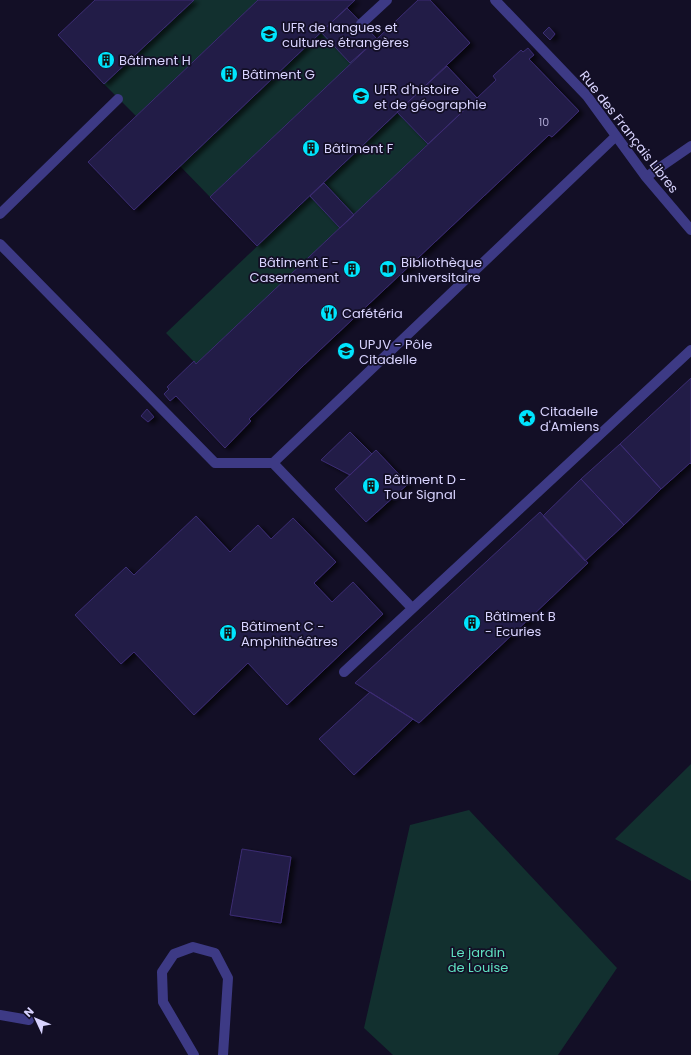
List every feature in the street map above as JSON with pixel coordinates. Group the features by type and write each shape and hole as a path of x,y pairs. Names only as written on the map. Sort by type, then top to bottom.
{"street":[{"path":"361,24 387,0"},
{"name":"Rue des Français Libres","path":"496,0 587,96 646,177 691,230"},
{"path":"0,214 118,98"},
{"path":"0,244 215,463 273,463 616,136"},
{"path":"646,177 691,146"},
{"path":"344,672 691,350"},
{"path":"273,463 412,608"},
{"path":"194,1055 162,1002 162,972 174,954 193,947 215,952 228,978 223,1055"},
{"path":"0,1015 29,1020"}],"green space":[{"path":"194,0 258,0 136,116 104,84"},
{"path":"347,8 377,39 210,197 180,166"},
{"path":"397,112 428,144 354,215 324,183"},
{"path":"310,196 340,228 196,364 166,333"},
{"path":"691,764 691,881 615,839"},
{"name":"Le jardin de Louise","path":"469,810 617,968 558,1055 393,1055 364,1028 410,825"}],"building":[{"name":"Bâtiment H","path":"95,0 194,0 104,84 58,35"},
{"name":"Bâtiment G","path":"258,0 355,0 134,210 88,162"},
{"name":"Bâtiment F","path":"418,0 430,0 470,43 257,246 210,197"},
{"path":"347,8 377,39 350,63 321,32"},
{"path":"549,27 555,34 550,40 543,33"},
{"name":"Bâtiment E - Casernement","path":"528,48 534,55 529,59 579,111 552,137 549,135 304,365 249,419 251,421 225,448 176,396 170,401 164,394 169,389 167,387 194,361 196,364 496,80 493,76 521,50 523,52"},
{"path":"447,66 477,98 428,144 397,112"},
{"path":"324,183 354,215 340,228 310,196"},
{"path":"691,378 691,464 690,463 661,489 620,444"},
{"path":"147,409 154,417 148,422 141,416"},
{"path":"350,432 372,454 350,475 321,460"},
{"path":"620,444 661,489 624,525 581,479"},
{"name":"Bâtiment D - Tour Signal","path":"376,450 408,484 366,522 335,489"},
{"path":"581,479 624,525 585,561 543,516"},
{"name":"Bâtiment B - Ecuries","path":"540,512 588,563 419,723 355,683"},
{"name":"Bâtiment C - Amphithéâtres","path":"196,516 230,552 258,525 271,539 293,518 336,562 314,583 332,602 353,582 383,614 287,705 248,663 194,715 134,652 121,664 75,615 126,567 134,575"},
{"path":"370,692 413,719 354,775 319,739"},
{"path":"242,849 291,857 281,923 230,915"}],"place":[{"name":"UFR de langues et cultures étrangères","path":"269,34"},
{"name":"Bâtiment H","path":"106,60"},
{"name":"Bâtiment G","path":"229,74"},
{"name":"UFR d'histoire et de géographie","path":"361,96"},
{"name":"Bâtiment F","path":"311,148"},
{"name":"Bâtiment E - Casernement","path":"352,269"},
{"name":"Bibliothèque universitaire","path":"388,269"},
{"name":"Cafétéria","path":"329,313"},
{"name":"UPJV - Pôle Citadelle","path":"346,351"},
{"name":"Citadelle d'Amiens","path":"527,418"},
{"name":"Bâtiment D - Tour Signal","path":"371,486"},
{"name":"Bâtiment B - Ecuries","path":"472,623"},
{"name":"Bâtiment C - Amphithéâtres","path":"228,633"}]}
